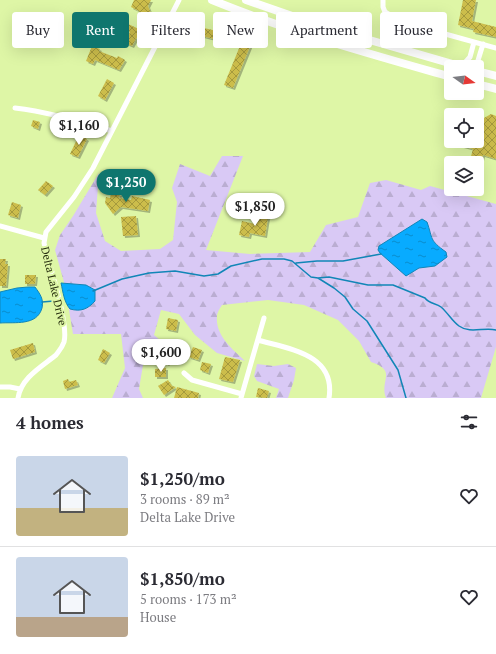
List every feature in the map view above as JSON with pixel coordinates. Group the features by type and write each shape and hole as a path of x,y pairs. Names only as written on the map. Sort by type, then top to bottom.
{"main road":[{"path":"212,0 243,13 328,42 444,75"},
{"path":"246,0 320,26 444,62"},
{"path":"484,73 496,76"},
{"path":"484,86 496,89"}],"street":[{"name":"Delta Lake Drive","path":"18,398 20,389 27,379 56,355 64,342 65,335 62,313 44,243 46,232 85,181 179,0"},
{"path":"383,0 385,12 400,21 417,28 438,32 496,48"},
{"path":"468,60 470,57 474,42"},
{"path":"478,60 483,44"},
{"path":"15,108 44,112 112,131"},
{"path":"0,226 44,238"},
{"path":"184,373 192,380 242,396 264,318"},
{"path":"258,340 306,355 315,360 322,366 327,375 329,384 329,398"},
{"path":"0,387 20,389"}],"green space":[{"path":"222,156 243,156 206,250 250,254 310,252 326,225 358,217 370,183 386,180 421,190 430,186 444,190 444,196 467,196 496,204 496,347 481,398 386,398 384,386 386,373 384,369 371,362 359,341 338,320 304,305 268,300 222,305 218,313 217,323 225,341 245,361 217,353 195,335 179,314 161,310 154,335 160,340 144,359 139,389 143,398 112,398 125,368 121,334 73,334 65,286 55,250 60,235 99,173 96,213 105,241 121,251 160,249 173,240 177,202 172,188 180,164 210,176"},
{"path":"257,364 274,366 288,364 296,368 288,398 276,398 279,389 257,381 254,376"}],"water":[{"path":"422,219 427,222 432,239 446,252 447,257 435,266 419,268 406,276 380,253 378,250 379,246"},
{"path":"61,283 86,285 95,290 95,301 84,309 70,309 65,300"},
{"path":"35,287 41,297 42,308 39,314 35,318 25,322 0,323 0,292"}],"building":[{"path":"134,0 151,0 148,6 150,12 140,12 131,7"},
{"path":"463,0 476,0 472,21 496,27 496,37 473,32 474,29 458,25"},
{"path":"129,24 137,28 137,37 132,46 129,45"},
{"path":"205,28 213,30 213,39 205,37"},
{"path":"91,48 97,48 100,49 99,51 117,58 118,56 125,60 119,70 95,60 93,64 86,61"},
{"path":"239,48 249,48 233,88 224,85"},
{"path":"107,79 114,83 105,100 98,96"},
{"path":"491,114 496,116 496,159 483,155 471,156 473,149 469,148 484,148 484,118"},
{"path":"33,120 40,122 38,129 31,126"},
{"path":"79,135 87,139 78,157 70,154"},
{"path":"46,181 53,186 45,195 38,190"},
{"path":"111,193 120,194 119,198 131,200 132,196 150,200 148,211 121,207 113,214 105,203 106,197 110,198"},
{"path":"237,197 254,198 254,212 236,211"},
{"path":"12,202 21,205 18,218 8,215"},
{"path":"257,215 268,217 265,236 250,233 249,237 239,235 242,221 255,224"},
{"path":"136,216 138,235 123,236 121,217"},
{"path":"0,259 6,259 5,264 8,264 6,286 0,286"},
{"path":"25,275 36,275 35,284 25,284"},
{"path":"168,318 178,320 176,331 166,329"},
{"path":"33,343 35,352 13,359 10,350"},
{"path":"193,347 202,350 198,360 189,357"},
{"path":"103,349 110,353 104,363 98,360"},
{"path":"166,351 174,357 167,364 160,359"},
{"path":"225,357 240,360 233,382 219,379"},
{"path":"202,362 211,364 208,373 200,370"},
{"path":"166,368 166,377 155,377 155,369"},
{"path":"68,379 69,382 76,380 78,385 65,389 63,381"},
{"path":"168,380 172,386 176,387 164,395 158,386"},
{"path":"177,387 199,393 198,398 174,398"},
{"path":"258,388 269,391 267,398 256,397"}],"waterway":[{"path":"296,263 343,261 381,254"},
{"path":"93,291 122,279 149,273 175,271 204,276 218,274 231,266 262,259 284,259 292,261 311,277 318,278 334,288 345,297 353,309 367,321 398,370 406,398"},
{"path":"318,278 329,277 368,285 393,285 425,298 439,306 459,326 463,328 468,330 496,330"},
{"path":"42,302 54,301"}]}
